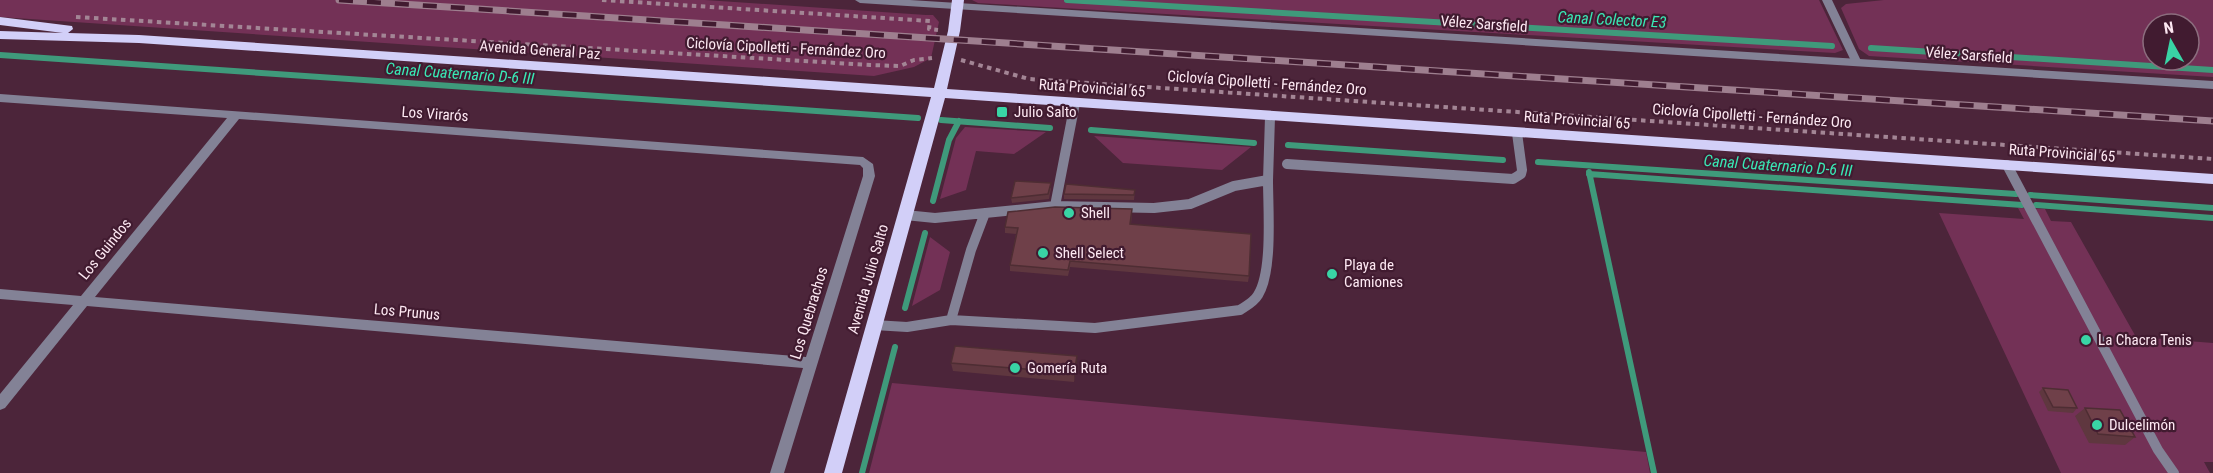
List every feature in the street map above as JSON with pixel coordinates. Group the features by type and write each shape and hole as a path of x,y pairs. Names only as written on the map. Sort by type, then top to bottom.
{"main road":[{"name":"Avenida Julio Salto","path":"833,473 939,94 954,31 958,3"},
{"name":"Avenida General Paz","path":"0,21 139,39"},
{"name":"Avenida General Paz","path":"0,35 139,39 939,94"},
{"name":"Ruta Provincial 65","path":"939,94 2213,179"}],"street":[{"name":"Vélez Sarsfield","path":"860,0 958,3 2213,85"},
{"path":"1828,0 1857,63"},
{"name":"Los Virarós","path":"0,98 853,158 867,164"},
{"name":"Los Guindos","path":"0,404 236,115"},
{"name":"Los Quebrachos","path":"777,473 869,176 867,164"},
{"name":"Los Prunus","path":"0,294 811,363"}],"lane":[{"path":"1055,206 1076,103"},
{"path":"874,325 907,327 951,320 1095,328 1240,310 1257,298 1263,284 1267,236 1270,117"},
{"path":"1287,164 1513,179 1521,174 1522,170 1517,133"},
{"path":"2007,165 2158,450 2174,473"},
{"path":"905,216 935,218 1055,206 1154,208 1190,204 1234,186 1268,180"},
{"path":"951,320 971,250 985,213"}],"path":[{"path":"602,0 930,21 928,30 954,31"},
{"name":"Ciclovía Cipolletti - Fernández Oro","path":"70,17 870,65 900,66 926,58 948,58 964,60 1005,75 1029,79 2213,159"}],"shaded area":[{"path":"0,0 705,0 933,15 939,22 931,58 914,67 874,76 0,17"},
{"path":"972,0 1819,0 1843,50 1835,53 978,3"},
{"path":"1884,0 2213,0 2213,77 1869,56 1859,49 1841,8 1846,4"},
{"path":"965,127 1046,132 1014,154 976,151 966,190 940,199 956,138"},
{"path":"1094,136 1251,147 1222,170 1123,163"},
{"name":"La Chacra Tenis","path":"2018,208 2045,209 2051,221 2071,222 2136,337 2213,343 2213,462 2204,462 2210,473 2061,473 1939,213 2024,219"},
{"path":"930,237 950,252 940,290 912,306"},
{"path":"892,383 1646,452 1650,473 869,473"}],"building":[{"path":"1015,181 1051,183 1048,194 1011,198"},
{"path":"1066,184 1135,190 1134,195 1064,194"},
{"path":"1055,207 1132,209 1130,224 1251,234 1249,276 1070,261 1068,270 1010,265 1018,228 1005,227 1008,212"},
{"path":"955,346 1077,356 1074,373 951,363"},
{"path":"2043,388 2068,390 2077,408 2053,407"},
{"path":"2085,408 2120,410 2135,437 2098,434"}],"waterway":[{"name":"Canal Colector E3","path":"1067,0 1832,46"},
{"name":"Canal Colector E3","path":"1871,48 2213,70"},
{"name":"Canal Cuaternario D-6 III","path":"0,55 918,118"},
{"name":"Canal Cuaternario D-6 III","path":"941,120 959,121"},
{"path":"933,201 949,140 959,121"},
{"name":"Canal Cuaternario D-6 III","path":"959,121 1050,128"},
{"name":"Canal Cuaternario D-6 III","path":"1091,130 1254,143"},
{"name":"Canal Cuaternario D-6 III","path":"1288,145 1503,160"},
{"name":"Canal Cuaternario D-6 III","path":"1538,162 2016,194"},
{"path":"1589,174 2022,205"},
{"path":"1589,174 1654,473"},
{"name":"Canal Cuaternario D-6 III","path":"2030,195 2213,208"},
{"path":"2036,205 2213,218"},
{"path":"905,308 925,233"},
{"path":"862,473 895,347"}],"railway":[{"path":"339,0 2213,121"}],"place":[{"name":"Julio Salto","path":"1002,112"},
{"name":"Shell","path":"1069,213"},
{"name":"Shell Select","path":"1043,253"},
{"name":"Playa de Camiones","path":"1332,274"},
{"name":"La Chacra Tenis","path":"2086,340"},
{"name":"Gomería Ruta","path":"1015,368"},
{"name":"Dulcelimón","path":"2097,425"}]}
